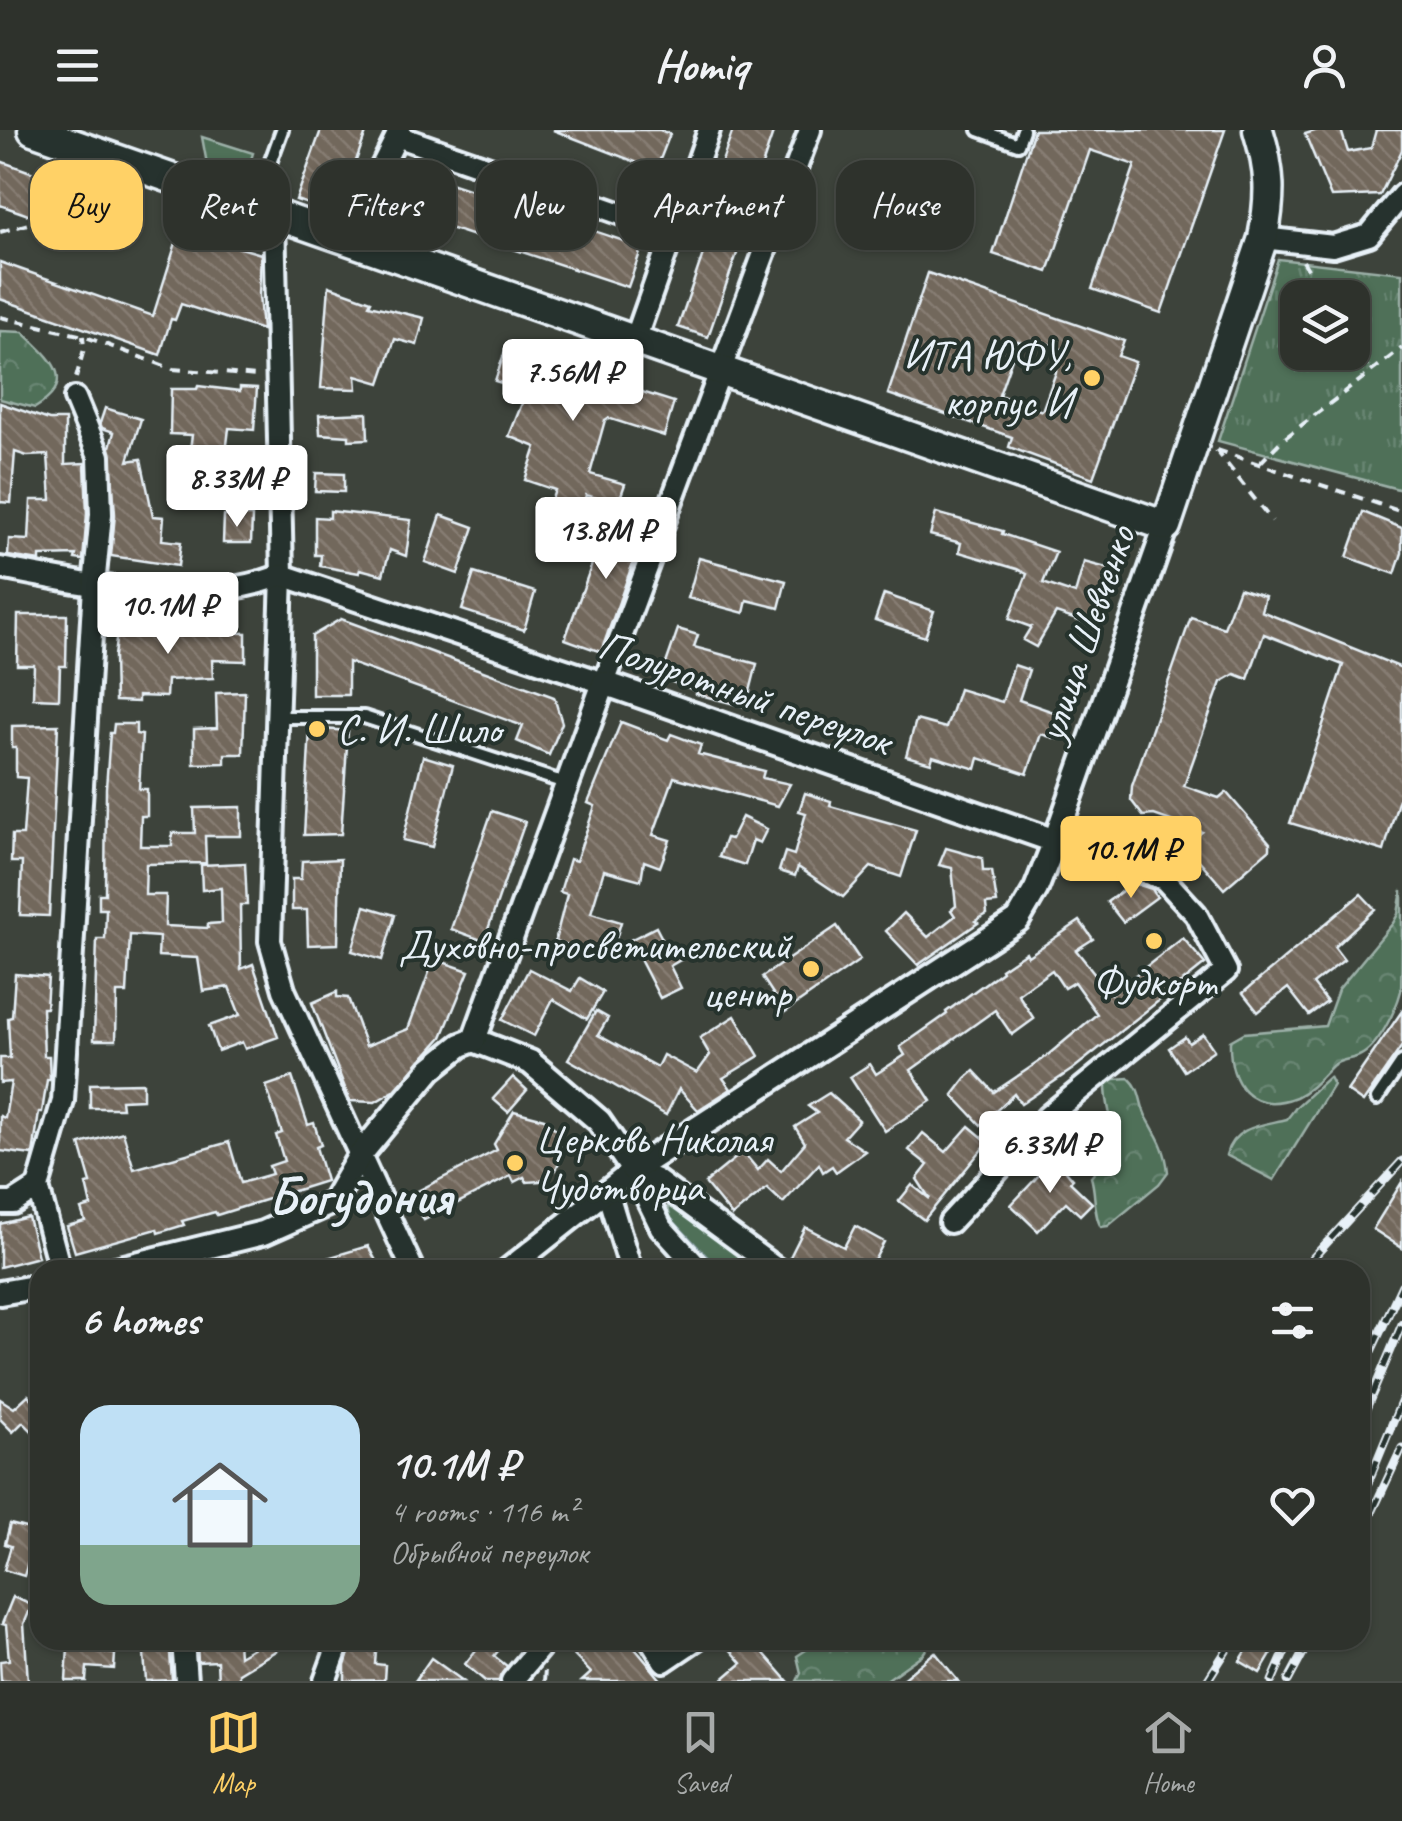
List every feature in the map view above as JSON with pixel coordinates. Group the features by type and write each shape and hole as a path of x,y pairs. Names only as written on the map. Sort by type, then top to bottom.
{"main road":[{"name":"улица Шевченко","path":"1166,526 1205,446 1263,238 1270,197 1265,152 1258,130"},
{"path":"45,134 163,176"},
{"path":"377,250 1166,526"}],"street":[{"path":"698,160 708,130"},
{"path":"799,160 810,130"},
{"path":"386,160 399,133 617,212"},
{"path":"1263,238 1333,246 1369,235 1402,195"},
{"path":"267,250 278,377 282,575 270,941 284,990 408,1260"},
{"path":"635,340 667,250"},
{"path":"474,1040 764,250"},
{"path":"57,1260 38,1187 63,1101 94,586 102,514 99,456 75,398"},
{"name":"улица Шевченко","path":"520,1260 633,1170 1018,920 1036,889 1055,841 1166,526"},
{"path":"0,568 94,586 206,593 248,588 282,575"},
{"name":"Полуротный переулок","path":"282,575 1055,841"},
{"path":"950,1222 1048,1116 1226,971 1196,914 1164,879 1055,841"},
{"path":"153,1260 263,1233 333,1202 360,1155 430,1069 474,1040 530,1062 600,1120 633,1170 661,1227 691,1260"},
{"path":"633,1170 656,1180 764,1260"},
{"path":"0,1203 14,1203 38,1187"},
{"path":"607,1191 628,1260"},
{"path":"0,1294 30,1288"},
{"path":"184,1650 186,1681"},
{"path":"326,1681 337,1650"},
{"path":"512,1681 538,1650"},
{"path":"657,1650 664,1661 681,1650"}],"lane":[{"path":"275,160 282,130"},
{"path":"979,130 1018,144 1023,130"},
{"path":"277,717 364,716 567,784"},
{"path":"1377,1099 1402,1062"}],"path":[{"path":"0,232 39,221 54,185 45,134"},
{"path":"1293,244 1315,280"},
{"path":"0,317 83,336 172,369 278,377"},
{"path":"75,398 83,336"},
{"path":"1260,464 1280,441 1402,348"},
{"path":"1369,370 1372,374"},
{"path":"1205,446 1402,512"},
{"path":"1205,446 1272,521"}],"green space":[{"path":"202,137 253,153 251,160 206,160"},
{"path":"1278,259 1402,273 1402,490 1218,441"},
{"path":"0,331 23,332 56,369 56,388 35,408 0,399"},
{"path":"1402,890 1401,991 1379,1037 1366,1052 1334,1064 1296,1097 1266,1102 1245,1091 1233,1070 1230,1041 1244,1033 1325,1026 1338,990 1393,923"},
{"path":"1329,1077 1333,1085 1274,1180 1226,1155 1242,1132 1287,1119"},
{"path":"1129,1078 1160,1143 1168,1172 1108,1226 1101,1227 1091,1177 1115,1149 1106,1083"},
{"path":"676,1195 754,1260 704,1260 671,1221 668,1207"},
{"path":"806,1650 926,1650 885,1681 797,1681 801,1673 797,1656"}],"building":[{"path":"321,130 367,130 356,160 310,160"},
{"path":"553,130 660,130 670,134 660,160 630,160"},
{"path":"733,130 774,130 764,160 723,160"},
{"path":"1034,130 1225,130 1161,313 1092,289 1135,165 1090,150 1048,272 993,254"},
{"path":"1341,130 1348,152 1371,148 1376,130 1402,130 1402,150 1380,195 1331,197 1305,134"},
{"path":"0,161 30,172 30,216 0,205"},
{"path":"310,161 310,205 296,200"},
{"path":"456,185 476,192 476,237 456,230"},
{"path":"597,232 617,239 617,250 641,250 628,287 516,250 597,250"},
{"path":"174,250 248,250 261,254 262,330 181,304 175,320 171,319 160,355 0,299 0,262 153,316"},
{"path":"704,250 738,250 708,337 678,327"},
{"name":"ИТА ЮФУ, корпус И","path":"928,273 1124,341 1118,356 1135,362 1093,478 1009,447 1012,437 888,394","holes":["1036,339 1064,350 1042,411 999,395 1018,341 1033,347"]},
{"path":"329,286 371,301 369,305 424,318 417,345 395,339 380,383 356,376 357,389 321,388"},
{"path":"507,345 674,402 664,436 605,420 590,474 625,484 618,504 586,495 578,520 548,511 555,490 525,480 536,447 509,436 527,391 495,381"},
{"path":"198,386 240,391 240,387 257,388 254,430 229,428 226,453 190,449 192,435 170,434 171,389"},
{"path":"0,403 49,420 65,420 65,464 85,463 87,514 83,560 75,559 76,555 40,556 40,561 8,556 9,539 29,540 31,500 51,500 48,455 15,452 11,503 0,502"},
{"path":"105,408 141,419 128,461 141,459 153,516 164,517 162,540 181,542 178,566 111,556 115,514 110,447 114,432 102,428 100,423"},
{"path":"367,413 368,439 320,434 319,415"},
{"path":"227,457 260,458 260,489 226,488"},
{"path":"316,473 344,474 344,492 315,491"},
{"path":"330,511 411,520 406,556 390,550 383,575 320,566 321,555 315,555 315,517 330,518"},
{"path":"611,511 647,524 601,652 565,639"},
{"path":"1363,512 1402,528 1402,553 1395,574 1347,557"},
{"path":"936,513 1003,531 1002,534 1056,552 1043,583 1075,594 1084,562 1110,569 1094,626 1056,613 1036,647 1023,640 1031,627 1009,619 1027,574 959,552 961,543 930,535"},
{"path":"441,515 474,527 458,574 425,562"},
{"path":"224,516 252,516 251,543 223,543"},
{"path":"699,558 786,581 779,608 747,600 744,613 688,598"},
{"path":"474,573 535,592 524,630 462,610"},
{"path":"1239,588 1265,596 1261,611 1402,668 1402,788 1384,851 1290,823 1343,665 1264,634 1248,679 1235,674 1221,682 1184,786 1219,798 1226,792 1270,843 1270,849 1224,889 1186,845 1202,832 1154,815 1143,816 1131,800 1132,786 1191,617 1224,628"},
{"path":"884,594 934,611 925,637 875,620"},
{"path":"18,615 67,615 66,666 60,666 59,699 33,698 34,665 17,665"},
{"path":"341,619 554,697 562,723 549,755 517,741 523,726 348,662 348,695 312,695 312,636"},
{"path":"169,623 187,624 187,629 246,633 246,661 212,660 213,678 167,680 166,697 138,696 138,702 115,701 118,624 168,628"},
{"path":"678,629 698,635 694,647 757,664 746,707 696,694 697,691 661,678"},
{"path":"1014,665 1029,670 1019,700 1065,716 1057,739 1041,734 1027,774 979,758 976,769 933,756 931,763 906,756 916,720 946,728 959,689 1002,702"},
{"path":"245,692 243,754 225,754 225,763 194,764 194,729 217,728 216,693"},
{"path":"621,722 668,740 671,734 701,745 698,754 764,771 762,778 790,784 778,806 674,777 653,835 670,840 660,867 644,861 641,880 604,870 591,913 621,922 616,939 601,954 587,959 575,947 555,941 567,894 560,892 570,859 576,861 595,806 588,803"},
{"path":"114,724 136,724 136,734 142,735 139,789 147,789 147,816 141,816 140,846 172,846 172,833 195,833 194,808 241,807 241,836 205,836 206,863 146,864 145,895 166,895 165,926 208,928 208,924 222,923 221,888 202,890 201,865 245,863 247,905 240,905 241,969 253,964 278,1037 245,1049 242,1042 218,1051 209,1026 240,1015 229,987 203,991 198,958 158,956 159,937 130,935 127,993 117,993 116,1040 94,1040 97,939 105,939 106,909 99,909 99,894 105,894 106,788"},
{"path":"58,725 49,916 20,915 22,862 11,862 12,835 23,835 27,778 16,777 12,726"},
{"path":"310,728 348,731 341,834 304,835"},
{"path":"423,756 453,765 432,847 403,840"},
{"path":"805,793 831,801 830,806 916,830 901,877 871,867 843,897 798,867 795,876 779,871 785,852 794,855 806,813 799,811"},
{"path":"492,811 525,822 484,941 451,929"},
{"path":"742,817 767,829 760,843 753,840 745,865 719,857 726,838 731,839"},
{"path":"946,848 982,858 983,871 992,871 997,903 986,904 987,914 975,921 978,923 918,965 886,931 904,913 928,937 955,916 951,910 956,906 952,868 939,865"},
{"path":"340,859 338,944 308,945 307,910 292,910 292,879 301,879 302,861"},
{"path":"1133,883 1152,889 1157,897 1123,922 1107,902"},
{"path":"1361,894 1375,909 1334,947 1344,960 1313,984 1327,1002 1309,1015 1288,988 1258,1012 1243,993"},
{"path":"365,906 395,915 382,960 352,951"},
{"path":"1080,921 1093,939 1076,950 1111,994 1183,938 1205,964 1073,1069 1021,1104 1014,1094 981,1125 953,1095 966,1078 974,1071 994,1092 1043,1059 1097,1014 1074,982 1064,988 1052,970 1018,994 1034,1019 1012,1035 995,1010 911,1070 931,1101 885,1131 850,1077 870,1064 876,1074 905,1055 900,1047 1001,969"},
{"name":"Духовно-просветительский центр","path":"837,926 860,960 785,1012 762,977"},
{"path":"656,927 668,950 675,946 682,959 670,966 681,988 660,998 630,940"},
{"path":"434,959 469,971 442,1037 394,1091 375,1102 350,1101 312,1003 337,992 337,997 348,998 366,1046 408,1029"},
{"path":"529,969 572,991 580,978 603,992 587,1019 553,999 534,1036 502,1020"},
{"path":"15,974 48,977 46,1008 42,1008 44,1056 49,1056 50,1080 39,1112 33,1155 0,1151 0,1116 5,1118 11,1082 0,1083 0,1058 10,1058 8,1018 12,1017"},
{"path":"596,1011 608,1018 598,1035 657,1067 663,1055 697,1073 710,1055 700,1038 735,1016 759,1056 723,1078 731,1089 698,1110 679,1089 666,1115 568,1059"},
{"path":"1402,1011 1402,1046 1363,1102 1347,1091"},
{"path":"1203,1034 1214,1050 1184,1071 1169,1048 1185,1037 1189,1043"},
{"path":"292,1077 308,1125 314,1123 326,1181 217,1215 215,1212 182,1221 184,1225 158,1233 157,1229 75,1252 67,1226 85,1221 81,1209 91,1206 86,1184 91,1183 80,1144 123,1132 134,1169 229,1142 241,1183 272,1174 269,1166 284,1161 276,1135 282,1133 266,1086"},
{"path":"513,1077 527,1090 508,1112 493,1099"},
{"path":"143,1083 143,1099 121,1100 122,1108 90,1108 90,1084"},
{"path":"829,1093 859,1120 844,1137 865,1151 836,1172 832,1166 823,1172 819,1164 783,1203 767,1188 732,1216 705,1183 743,1152 758,1170 768,1159 781,1171 805,1143 795,1127 817,1113 808,1106"},
{"name":"Церковь Николая Чудотворца","path":"514,1111 544,1119 558,1131 561,1156 556,1170 540,1181 527,1182 524,1177 514,1182 511,1176 424,1220 410,1195 497,1150 494,1144"},
{"path":"969,1126 988,1142 924,1220 899,1201 912,1185 930,1199 917,1179 928,1165 909,1150 923,1133 946,1152"},
{"path":"1055,1158 1073,1179 1070,1182 1092,1203 1080,1215 1066,1202 1038,1231 1011,1205"},
{"path":"1402,1182 1402,1248 1373,1229"},
{"path":"28,1217 38,1257 0,1267 0,1224"},
{"path":"855,1226 884,1242 874,1260 790,1257 805,1227 844,1247"},
{"path":"368,1246 376,1260 320,1260"},
{"path":"30,1397 30,1429 23,1422 13,1432 0,1419 0,1399 14,1408"},
{"path":"10,1524 30,1529 30,1555 24,1576 4,1570 11,1546 5,1544"},
{"path":"13,1597 30,1604 24,1624 28,1681 1,1681 0,1661 9,1660 6,1625 2,1624"},
{"path":"68,1650 115,1654 114,1669 87,1667 86,1681 66,1681"},
{"path":"144,1650 170,1650 172,1680 146,1681"},
{"path":"197,1650 239,1650 239,1656 249,1650 277,1650 239,1673 239,1681 218,1681 217,1661 198,1662"},
{"path":"350,1650 376,1650 375,1664 385,1665 384,1680 345,1681"},
{"path":"476,1650 499,1650 494,1656 507,1666 499,1681 485,1681 465,1664"},
{"path":"569,1650 636,1650 662,1681 582,1681 591,1673"},
{"path":"731,1650 761,1650 788,1681 721,1681 742,1663"},
{"path":"1247,1650 1274,1650 1260,1673 1240,1661"},
{"path":"935,1652 958,1681 900,1681"},
{"path":"431,1658 463,1681 415,1681"}],"waterway":[{"path":"667,1216 709,1260"},
{"path":"668,1252 676,1260"}],"railway":[{"path":"1311,1260 1402,1161"},
{"path":"1370,1354 1402,1285"},
{"path":"1370,1399 1402,1324"},
{"path":"1370,1478 1402,1400"},
{"path":"1370,1517 1402,1448"},
{"path":"1207,1681 1227,1650"},
{"path":"1272,1681 1286,1650"},
{"path":"1288,1681 1305,1650"}],"place":[{"name":"ИТА ЮФУ, корпус И","path":"1092,378"},
{"name":"С. И. Шило","path":"317,729"},
{"name":"Фудкорт","path":"1154,941"},
{"name":"Духовно-просветительский центр","path":"811,969"},
{"name":"Церковь Николая Чудотворца","path":"515,1163"}],"district":[{"name":"Богудония","path":"360,1197"}]}
